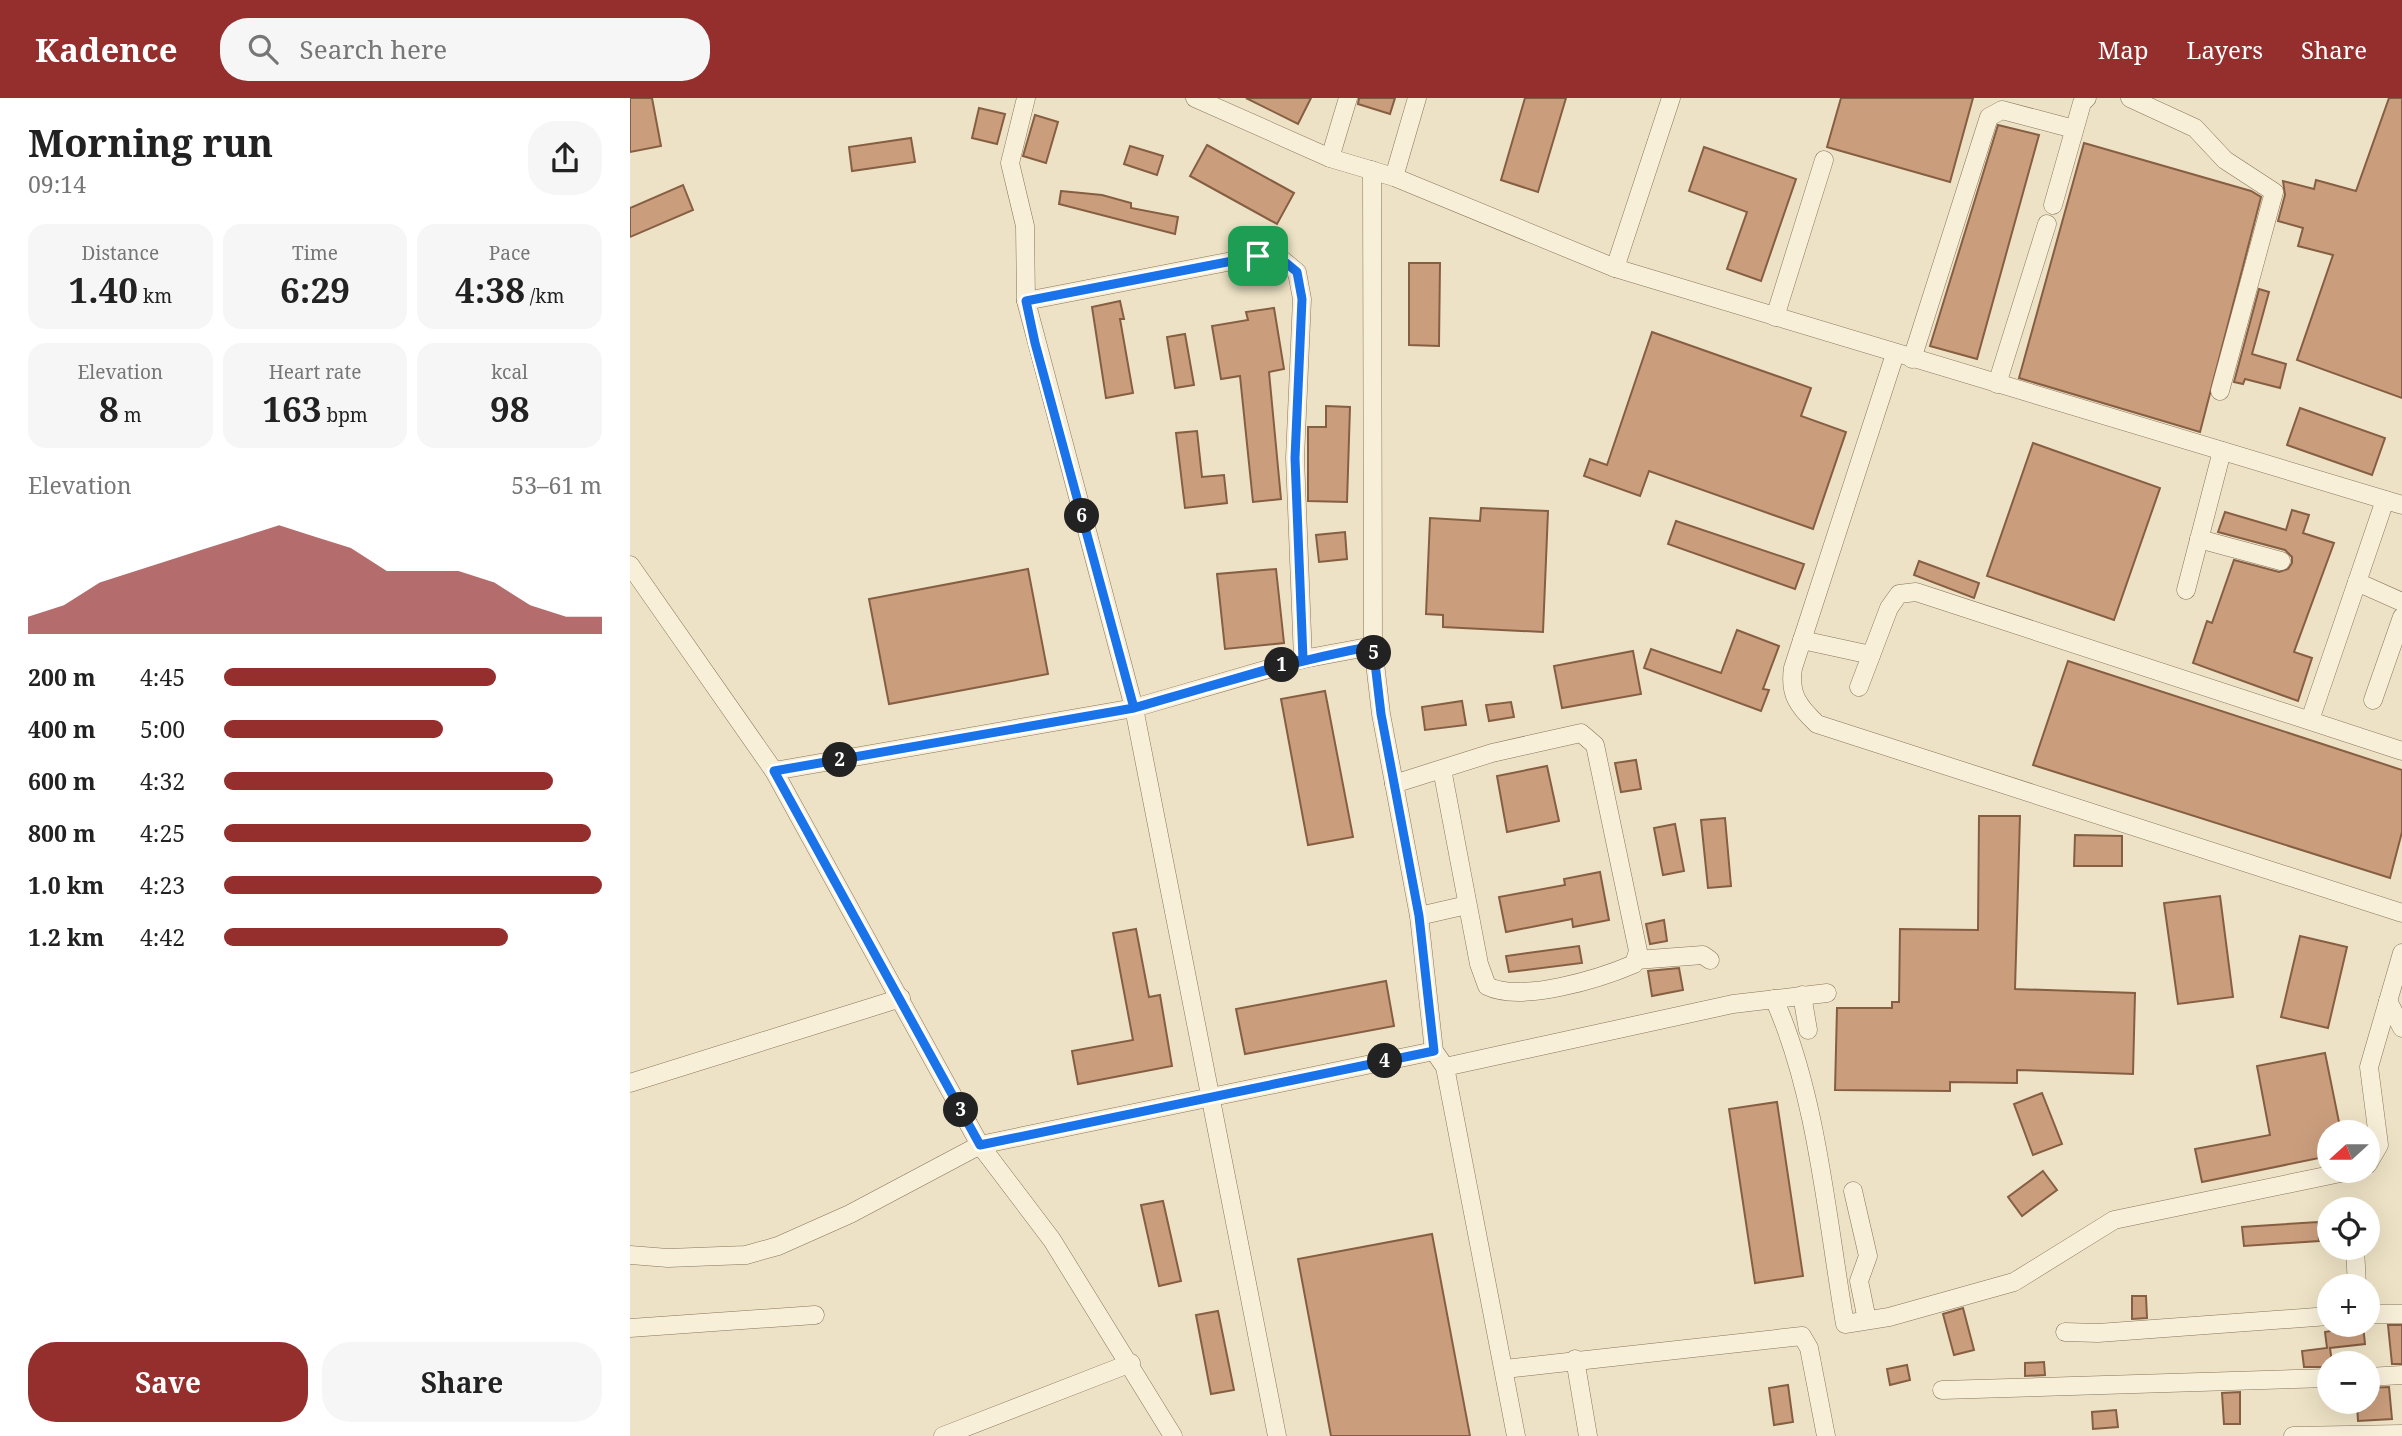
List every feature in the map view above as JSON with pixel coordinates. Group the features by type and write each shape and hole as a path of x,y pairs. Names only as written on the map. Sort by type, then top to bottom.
{"street":[{"path":"1026,98 1010,163 1025,226 1026,301 1134,708 1277,1436"},
{"path":"1195,98 1330,158 1394,177 1615,268 2393,502 2357,582 2310,720"},
{"path":"1330,158 1348,98"},
{"path":"1394,177 1417,98"},
{"path":"1615,268 1671,98"},
{"path":"2053,205 2074,129 2087,98"},
{"path":"2130,98 2195,128 2225,160 2274,192 2220,391"},
{"path":"2074,129 2005,104 1989,117 1802,640 1790,686 1799,707 1817,723 2402,913"},
{"path":"1775,317 1824,160"},
{"path":"1372,170 1373,646 1381,714 1419,916 1434,1051 1445,1067 1516,1436"},
{"path":"1997,384 2047,224"},
{"path":"1026,301 1258,256 1280,258 1297,272 1302,299 1295,458 1303,659"},
{"path":"2186,590 2222,451"},
{"path":"2199,539 2281,561"},
{"path":"630,565 774,771 980,1145 1052,1240 1173,1436"},
{"path":"2357,582 2402,602"},
{"path":"1859,687 1889,608 1899,594 1916,592 2402,751"},
{"path":"2373,700 2402,617"},
{"path":"1802,640 1871,655"},
{"path":"774,771 1134,708 1303,659 1373,646"},
{"path":"1394,784 1492,753 1581,733 1588,738 1595,745 1638,951 1636,960"},
{"path":"1442,769 1479,964 1487,986 1500,992 1526,992 1618,970 1636,960 1703,955 1710,960"},
{"path":"1419,916 1467,905"},
{"path":"2376,1120 2369,1066 2393,976 2402,953"},
{"path":"1445,1067 1733,1004 1827,993"},
{"path":"1802,995 1808,1030"},
{"path":"630,1083 901,998"},
{"path":"1774,999 1788,1029 1808,1107 1845,1324 1867,1321 2014,1282 2114,1220 2317,1178"},
{"path":"2388,1001 2402,1028"},
{"path":"630,1255 668,1258 746,1255 778,1245 850,1214 980,1145 1209,1095 1434,1051"},
{"path":"1853,1191 1868,1256 1866,1268 1859,1281 1867,1321"},
{"path":"2380,1314 2402,1314"},
{"path":"630,1328 815,1315"},
{"path":"2065,1332 2098,1333 2317,1317"},
{"path":"1505,1369 1802,1336 1809,1348 1826,1436"},
{"path":"1575,1360 1588,1436"},
{"path":"943,1436 1130,1363"},
{"path":"2380,1377 2402,1376"},
{"path":"1942,1390 2317,1378"},
{"path":"2293,1436 2402,1434"}],"building":[{"path":"630,98 652,98 661,146 630,152"},
{"path":"1246,98 1311,98 1298,124"},
{"path":"1359,98 1395,98 1390,114 1358,104"},
{"path":"1525,98 1566,98 1538,192 1501,180"},
{"path":"1841,98 1973,98 1950,182 1827,147"},
{"path":"2389,98 2402,98 2402,398 2297,360 2333,255 2298,246 2303,228 2278,221 2285,195 2283,181 2314,189 2316,180 2356,191"},
{"path":"979,108 1005,114 997,144 972,138"},
{"path":"1035,115 1058,122 1046,163 1023,156"},
{"path":"1998,125 2039,135 1977,359 1930,346"},
{"path":"911,138 915,162 852,171 849,147"},
{"path":"2084,143 2251,191 2261,197 2200,432 2019,378"},
{"path":"1207,145 1294,193 1277,224 1190,176"},
{"path":"1130,146 1163,156 1157,175 1124,164"},
{"path":"1704,147 1796,179 1761,281 1727,269 1747,212 1689,191"},
{"path":"683,185 693,210 630,237 630,208"},
{"path":"1061,191 1102,195 1131,203 1131,208 1178,217 1175,234 1059,204"},
{"path":"1409,263 1440,263 1439,346 1409,345"},
{"path":"2259,289 2269,292 2252,354 2286,364 2280,388 2245,379 2243,384 2234,382"},
{"path":"1120,301 1124,319 1120,319 1133,393 1106,398 1092,307"},
{"path":"1274,308 1284,369 1269,372 1281,499 1253,502 1240,376 1221,379 1212,326 1248,320 1246,312"},
{"path":"1652,332 1811,388 1801,416 1846,432 1813,529 1649,471 1640,496 1584,476 1590,459 1607,465"},
{"path":"1185,334 1194,385 1175,388 1167,337"},
{"path":"1326,406 1350,407 1347,502 1308,501 1308,427 1326,427"},
{"path":"2300,408 2385,438 2372,475 2287,445"},
{"path":"1197,431 1202,477 1224,475 1227,503 1185,508 1176,433"},
{"path":"2033,443 2160,488 2114,620 1987,576"},
{"path":"1481,508 1548,511 1543,632 1443,627 1443,615 1426,614 1430,518 1480,521"},
{"path":"2292,510 2309,515 2303,533 2334,543 2294,652 2312,658 2298,701 2193,663 2207,621 2212,623 2234,560 2279,572 2288,569 2292,563 2292,557 2285,550 2218,532 2225,512 2286,530"},
{"path":"1676,521 1804,564 1795,589 1668,544"},
{"path":"1345,532 1347,559 1319,562 1316,535"},
{"path":"1919,561 1979,583 1974,598 1914,575"},
{"path":"1028,569 1048,674 889,704 869,599"},
{"path":"1276,569 1284,643 1225,649 1217,574"},
{"path":"1737,630 1779,646 1763,689 1769,690 1761,711 1644,668 1651,649 1721,673"},
{"path":"1633,651 1641,694 1562,708 1554,666"},
{"path":"2068,661 2402,770 2402,832 2390,878 2033,765"},
{"path":"1325,691 1353,837 1308,845 1281,699"},
{"path":"1462,701 1466,725 1425,730 1422,707"},
{"path":"1511,702 1514,717 1489,721 1486,705"},
{"path":"1636,760 1641,789 1621,792 1615,763"},
{"path":"1547,766 1559,821 1507,832 1497,776"},
{"path":"1979,816 2020,816 2015,989 2135,993 2133,1074 2017,1070 2017,1083 1950,1082 1950,1091 1835,1090 1837,1008 1892,1008 1892,1002 1899,1002 1900,929 1978,930"},
{"path":"1725,818 1731,886 1708,888 1701,820"},
{"path":"1675,824 1684,871 1663,875 1654,828"},
{"path":"2075,835 2122,836 2122,866 2074,866"},
{"path":"1600,872 1609,920 1573,927 1572,919 1506,932 1499,897 1565,885 1564,879"},
{"path":"2220,896 2233,997 2178,1004 2164,903"},
{"path":"1664,920 1667,941 1650,944 1646,924"},
{"path":"1136,929 1149,997 1160,995 1172,1066 1078,1084 1072,1051 1133,1040 1113,933"},
{"path":"2300,936 2347,947 2328,1028 2281,1017"},
{"path":"1579,946 1582,963 1509,972 1506,956"},
{"path":"1679,968 1683,990 1652,996 1648,971"},
{"path":"1386,981 1394,1026 1245,1054 1236,1009"},
{"path":"2325,1053 2339,1120 2317,1120 2317,1158 2202,1182 2195,1149 2270,1135 2257,1066"},
{"path":"2042,1093 2062,1144 2033,1155 2014,1104"},
{"path":"1777,1102 1803,1276 1755,1283 1729,1109"},
{"path":"2043,1171 2057,1190 2022,1216 2008,1197"},
{"path":"1163,1201 1181,1281 1159,1286 1141,1205"},
{"path":"2317,1222 2317,1241 2244,1246 2242,1227"},
{"path":"1432,1234 1470,1436 1331,1436 1298,1259"},
{"path":"2132,1296 2146,1296 2147,1318 2132,1319"},
{"path":"1963,1308 1974,1350 1954,1355 1943,1314"},
{"path":"1218,1311 1234,1390 1211,1394 1196,1315"},
{"path":"2388,1325 2402,1325 2402,1364 2392,1364"},
{"path":"2326,1337 2364,1337 2365,1344 2317,1351 2317,1367 2304,1367 2302,1351 2327,1348"},
{"path":"2044,1362 2045,1375 2025,1376 2025,1363"},
{"path":"1907,1365 1910,1380 1890,1385 1887,1369"},
{"path":"1788,1385 1793,1422 1774,1425 1769,1388"},
{"path":"2380,1387 2389,1387 2392,1419 2358,1421 2358,1414 2380,1414"},
{"path":"2240,1392 2240,1424 2224,1424 2222,1393"},
{"path":"2116,1410 2118,1427 2093,1429 2092,1412"}],"route":[{"path":"1258,256 1026,301 1035,343 1134,708 1219,683 1303,659 1373,646 1381,714 1419,916 1434,1051 1209,1095 980,1145 774,771 1134,708 1303,659 1295,458 1302,299 1297,272 1280,258 1258,256"}]}
